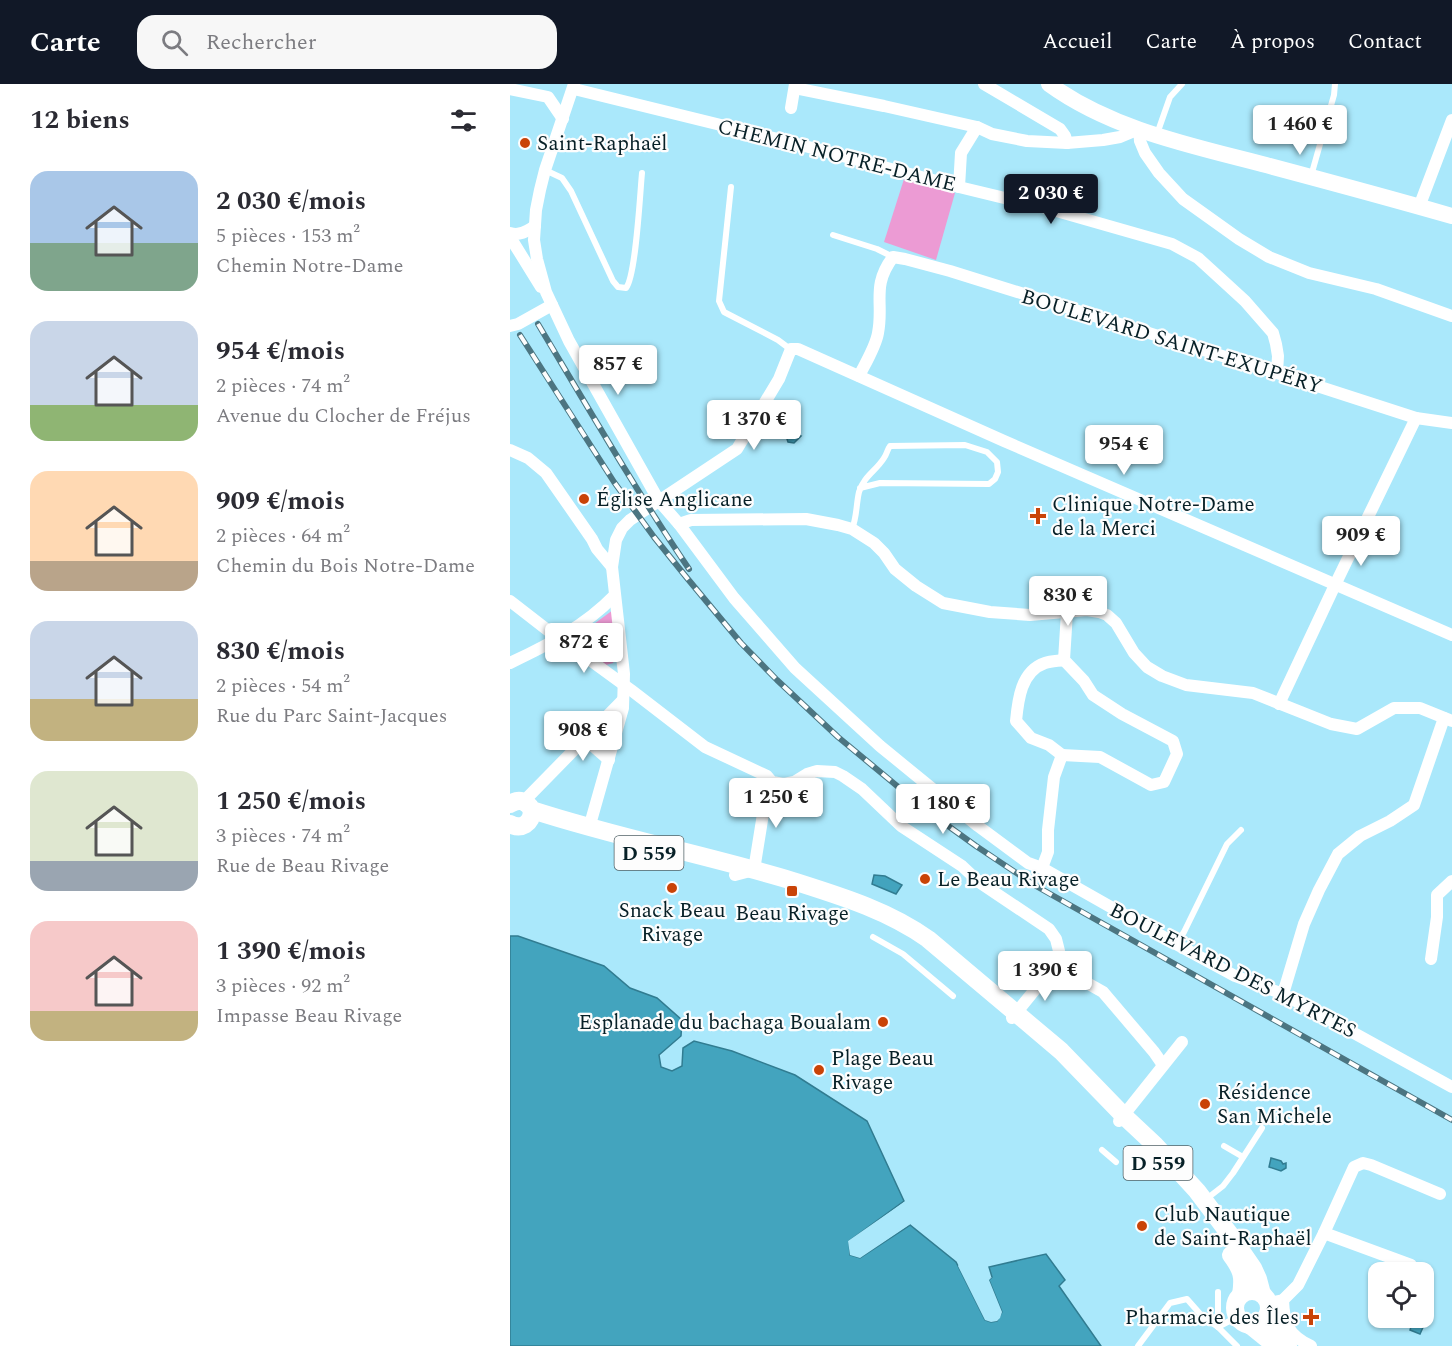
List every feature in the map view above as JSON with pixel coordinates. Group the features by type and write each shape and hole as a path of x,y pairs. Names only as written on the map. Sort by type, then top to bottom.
{"main road":[{"path":"510,824 521,827 519,807"},
{"name":"D 559","path":"519,807 818,889 867,906 911,927 928,939 1013,1016 1121,1119 1155,1145 1204,1201 1253,1268 1288,1346"},
{"name":"D 559","path":"519,807 823,901 889,925 927,950 1013,1016"},
{"name":"D 559","path":"1121,1119 1199,1207 1240,1268 1241,1295"},
{"path":"1244,1321 1261,1323 1265,1319 1270,1303 1251,1291 1241,1295 1236,1303 1235,1312 1244,1321 1276,1346"}],"street":[{"path":"984,84 1060,129 1067,143"},
{"path":"1049,84 1067,98 1139,129 1452,216"},
{"path":"510,89 549,97 574,86"},
{"path":"546,292 534,240 536,210 545,170 574,86"},
{"name":"CHEMIN NOTRE-DAME","path":"574,86 1046,208 1172,244 1198,258 1245,301 1273,333 1278,356 1277,373"},
{"path":"791,108 795,86 884,105 1027,141 1067,143 1103,140 1120,137 1139,129"},
{"path":"549,97 562,119"},
{"path":"1419,207 1452,120"},
{"path":"959,187 961,153 977,128"},
{"path":"1139,129 1140,141 1146,153 1159,173 1183,199 1269,257 1309,273 1376,289 1452,316"},
{"path":"535,226 520,234 510,235 540,287 546,292"},
{"path":"859,376 878,336 879,288 885,267 893,257"},
{"name":"BOULEVARD SAINT-EXUPÉRY","path":"893,257 950,272 1416,418 1452,423"},
{"name":"BOULEVARD DES MYRTES","path":"546,292 569,341 657,503 679,524 734,598 795,668 880,746 978,826 1028,863 1042,868 1235,976 1283,994 1452,1087"},
{"path":"510,326 552,305"},
{"path":"589,828 623,708 624,674 612,567 616,540 622,528 630,520 737,449 779,379 791,349 798,349 1452,635"},
{"path":"1279,704 1416,418"},
{"path":"510,450 528,458 546,473 592,538 597,549 612,567"},
{"path":"679,524 690,520 806,519 824,521 852,530 874,543 904,577 943,603 990,612 1030,615 1087,610 1107,615 1116,623 1134,653 1147,667 1162,676 1186,685 1253,693 1331,724 1357,729 1394,708 1420,708 1448,719 1414,805 1390,821 1360,836 1338,854 1318,890 1304,924 1283,994"},
{"path":"592,538 616,540"},
{"path":"510,663 559,639 607,604 614,596"},
{"path":"510,601 705,747 767,776 772,782 784,784 794,782 817,771 836,772 843,776 862,789 901,826 962,866 979,882 1049,929 1056,939 1059,951 1055,965 1013,1016"},
{"path":"1064,660 1043,664 1029,674 1018,697 1016,721 1031,738 1049,745 1062,755 1100,757 1151,785 1164,782 1178,754 1173,741 1122,714 1093,695 1084,681 1064,660 1067,612"},
{"path":"519,807 622,701"},
{"path":"585,739 609,760"},
{"path":"1042,868 1048,852 1054,777 1062,755"},
{"path":"735,875 754,870 763,814 772,782"},
{"path":"1431,959 1437,917 1437,895 1452,881"},
{"path":"1055,965 1103,992 1155,1052 1163,1065"},
{"path":"1121,1119 1182,1042"},
{"path":"1311,1346 1300,1341 1291,1333 1284,1317 1270,1303 1298,1285 1354,1167 1359,1164 1371,1165 1440,1194"},
{"path":"1324,1233 1403,1262"}],"lane":[{"path":"1157,134 1170,98 1182,84"},
{"path":"1311,177 1335,84"},
{"path":"545,170 562,178 567,184 613,281 618,287 626,288 630,283 635,253 642,173"},
{"path":"732,187 719,301 724,312 791,349"},
{"name":"BOULEVARD SAINT-EXUPÉRY","path":"833,235 877,249 893,257"},
{"path":"852,530 856,519 860,488 868,475 886,456 890,446 965,445 987,452 997,462 998,472 989,484 880,483 860,488"},
{"path":"1176,944 1227,844 1241,830"},
{"path":"873,937 903,954 953,996"},
{"path":"1204,1201 1223,1186 1262,1128"},
{"path":"1224,1146 1243,1157"},
{"path":"1102,1150 1116,1162"},
{"path":"1218,1292 1218,1327"},
{"path":"1138,1346 1170,1302 1187,1299 1202,1316 1218,1327 1237,1346"},
{"path":"1218,1327 1244,1321"}],"shaded area":[{"path":"904,179 955,193 936,260 884,242"},
{"path":"613,610 616,657 613,663 606,665 572,640"}],"water":[{"path":"790,427 795,427 796,434 801,436 794,443 788,442 787,439"},
{"path":"874,875 885,876 902,885 896,894 872,884"},
{"path":"510,936 518,936 604,966 630,988 657,998 682,1020 681,1036 659,1055 661,1067 672,1071 682,1066 683,1048 694,1041 732,1051 795,1075 867,1121 904,1201 849,1241 850,1255 860,1258 910,1225 956,1262 985,1320 991,1322 997,1321 1002,1312 989,1280 992,1277 989,1267 1046,1254 1065,1280 1059,1286 1101,1346 510,1346"},
{"path":"1271,1158 1283,1164 1286,1163 1286,1168 1281,1171 1269,1167"},
{"path":"1411,1328 1423,1328 1420,1334 1410,1330"}],"pier":[{"path":"907,1200 852,1243 853,1253 860,1255 908,1222 912,1223 860,1258 850,1255 848,1241"},
{"path":"960,1263 988,1318 991,1319 997,1317 999,1312 986,1280 992,1277 989,1280 1002,1312 997,1321 985,1320 958,1266"}],"railway":[{"path":"538,324 630,478 689,569"},
{"path":"520,335 614,482 654,537 741,643 838,737 926,810 1036,886 1452,1120"}],"place":[{"name":"Saint-Raphaël","path":"525,143"},
{"name":"Église Anglicane","path":"584,499"},
{"name":"Clinique Notre-Dame de la Merci","path":"1038,516"},
{"name":"Le Beau Rivage","path":"925,879"},
{"name":"Snack Beau Rivage","path":"672,888"},
{"name":"Beau Rivage","path":"792,891"},
{"name":"Esplanade du bachaga Boualam","path":"883,1022"},
{"name":"Plage Beau Rivage","path":"819,1070"},
{"name":"Résidence San Michele","path":"1205,1104"},
{"name":"Club Nautique de Saint-Raphaël","path":"1142,1226"},
{"name":"Pharmacie des Îles","path":"1311,1317"}]}
